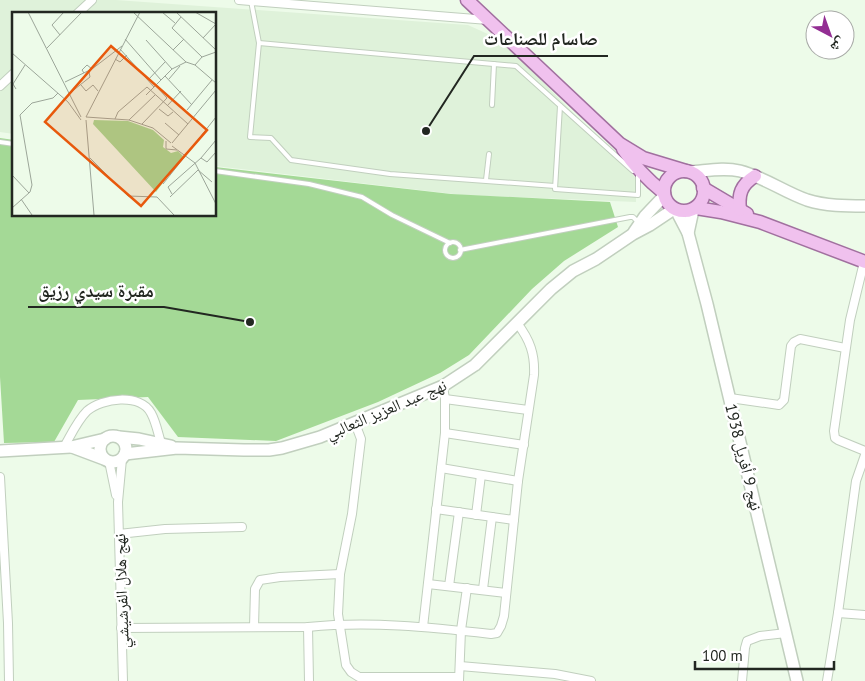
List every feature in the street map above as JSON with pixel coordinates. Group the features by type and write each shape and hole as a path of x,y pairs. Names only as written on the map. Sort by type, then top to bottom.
{"main road":[{"path":"467,0 620,144 631,160 664,195 667,203 675,209 682,211 694,209 721,212 760,222 864,262"},
{"path":"620,144 643,158 696,176 703,186 760,222"},
{"path":"664,195 665,184 670,177 678,172 688,172"},
{"path":"740,210 740,191 754,176"},
{"path":"694,209 703,197 703,186"}],"street":[{"path":"79,12 92,0"},
{"path":"239,0 489,20"},
{"path":"0,86 12,75"},
{"path":"703,186 708,178 724,169"},
{"path":"688,172 724,169 740,171 794,195 820,203 865,206"},
{"path":"636,229 664,195"},
{"path":"636,229 650,225 675,209 688,233"},
{"path":"688,233 694,209"},
{"name":"نهج عبد العزيز الثعالبي","path":"124,456 177,448 269,450 320,437 443,386 475,365 551,288 636,229"},
{"name":"نهج 9 أفريل 1938","path":"688,233 730,398 797,681"},
{"path":"864,262 845,348 834,435 835,438 843,443 865,451"},
{"path":"121,628 308,627 339,624 423,627 497,633 503,620 518,481 534,376 533,354 525,335 517,323"},
{"path":"730,398 779,405 784,400 792,346 794,342 800,339 845,348"},
{"path":"423,627 445,434 443,386"},
{"path":"445,399 528,410"},
{"path":"67,447 82,417 88,411 98,404 124,400 139,403 150,411 161,443"},
{"path":"355,423 361,439 352,514 340,574 339,624 344,657 349,669 359,676 381,679 459,679 461,630 467,588"},
{"path":"445,434 524,445"},
{"path":"0,452 67,447 112,436 118,438 125,445 124,456 113,462 67,447"},
{"name":"نهج عبد العزيز الثعالبي","path":"118,438 161,443 177,448"},
{"path":"105,439 100,449 106,460"},
{"name":"نهج هلال الفرشيشي","path":"124,456 118,502 124,681"},
{"path":"827,681 856,481 865,456"},
{"name":"نهج هلال الفرشيشي","path":"106,460 118,502"},
{"path":"441,468 518,481"},
{"path":"476,515 480,474"},
{"path":"0,477 8,623 9,681"},
{"path":"856,481 865,483"},
{"path":"436,510 514,520"},
{"path":"449,586 459,512"},
{"path":"482,589 492,517"},
{"path":"120,534 165,529 242,527"},
{"path":"254,627 255,589 260,580 274,577 340,574"},
{"path":"428,584 506,593"},
{"path":"838,613 865,615"},
{"path":"308,627 309,681"},
{"path":"742,681 744,648 747,641 760,636 786,633"},
{"path":"460,666 555,674 591,681"},
{"path":"523,681 524,672"}],"lane":[{"path":"251,1 259,43 250,137 271,138 291,160 390,174 486,180 555,186 555,189 638,195 639,177 516,66 259,43"},
{"path":"492,105 494,64"},
{"path":"555,186 560,106"},
{"path":"486,180 489,154"},
{"path":"216,171 309,184 362,197 392,215 450,243 456,243 460,250 458,256 449,258 445,250 450,243"},
{"path":"460,250 630,217 633,217 636,229"}],"shaded area":[{"path":"0,0 116,0 468,25 490,35 514,52 636,178 636,202 462,195 216,166 216,12 12,12 12,134 0,132"}],"green space":[{"path":"0,138 12,140 12,216 216,216 216,167 451,194 610,202 618,227 564,261 532,289 469,355 440,373 378,402 276,441 178,437 148,397 78,400 54,442 4,443 0,377"}],"place":[{"name":"صاسام للصناعات","path":"426,131"},
{"name":"مقبرة سيدي رزيق","path":"250,322"}]}
